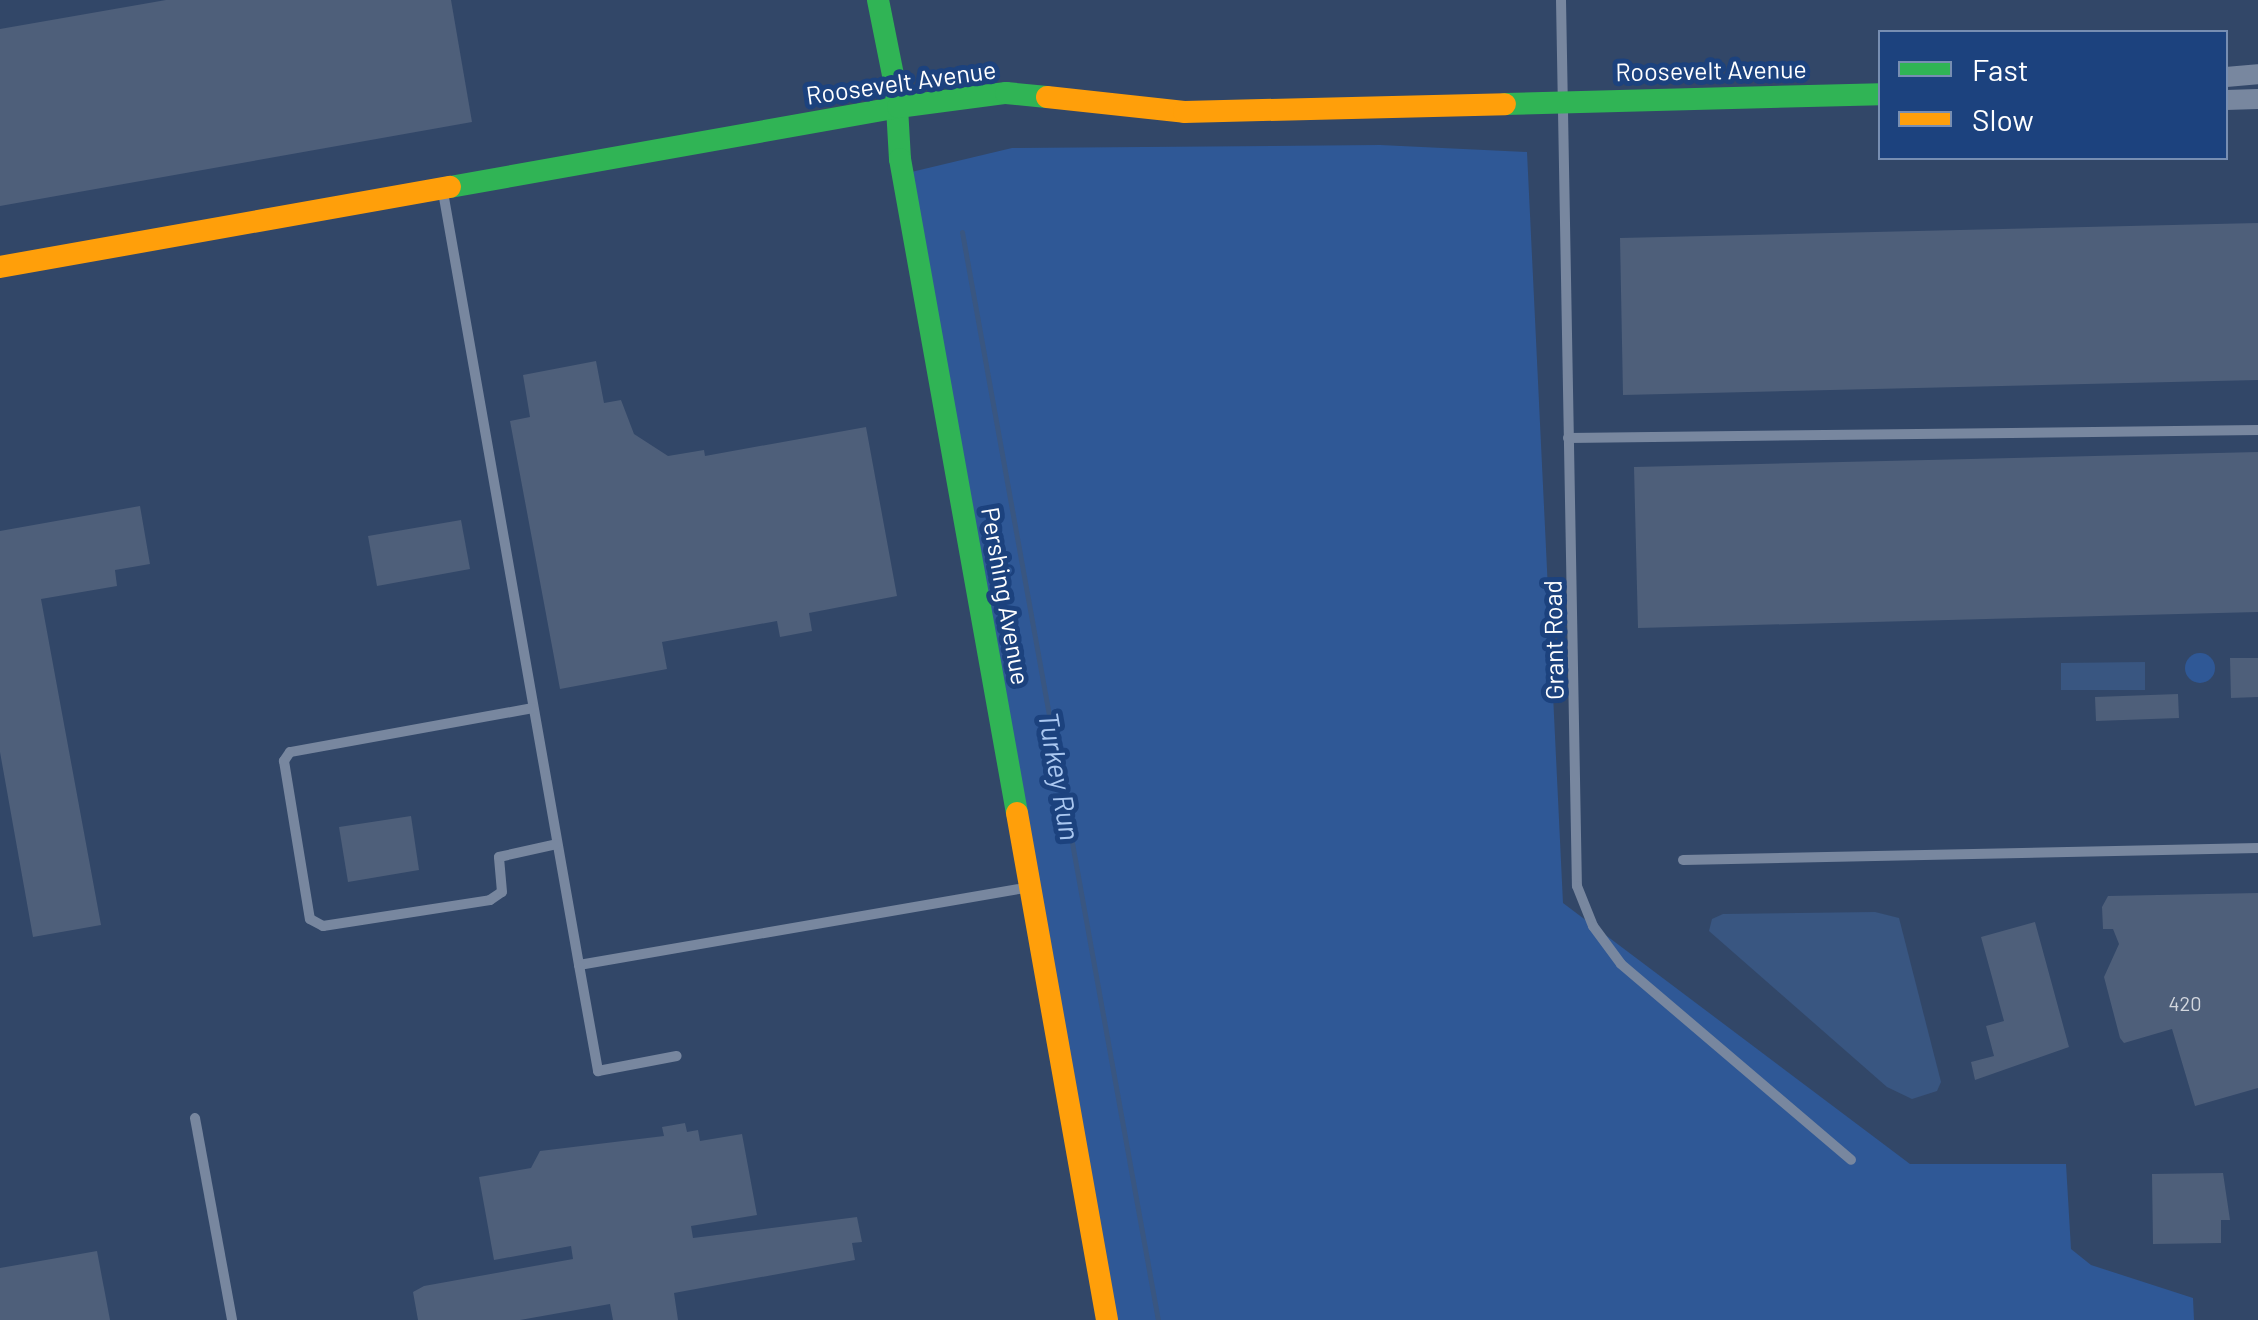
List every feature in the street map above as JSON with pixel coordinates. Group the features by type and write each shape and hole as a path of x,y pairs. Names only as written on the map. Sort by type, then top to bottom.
{"street":[{"name":"Pershing Avenue","path":"878,0 898,107 900,159 1107,1320"},
{"path":"2228,77 2258,74"},
{"name":"Roosevelt Avenue","path":"0,267 443,192 898,107 1006,93 1184,112 1878,94"},
{"path":"2228,100 2258,99"}],"lane":[{"name":"Grant Road","path":"1562,0 1577,886 1593,926 1621,964 1850,1160"},
{"path":"443,192 598,1071 677,1056"},
{"path":"1568,438 2258,430"},
{"path":"533,708 290,752 284,762 310,919 322,926 490,900 502,892 499,857 558,844"},
{"path":"1683,860 2258,848"},
{"path":"579,965 1030,887"},
{"path":"195,1118 232,1320"}],"shaded area":[{"path":"1380,145 1527,152 1563,903 1910,1164 2066,1164 2071,1249 2091,1265 2193,1298 2194,1320 1107,1320 903,174 1012,148"},
{"path":"2200,653 2211,657 2215,668 2211,679 2200,683 2189,679 2185,668 2189,657"},
{"path":"2145,662 2145,690 2061,690 2061,663"},
{"path":"1875,912 1899,918 1941,1082 1937,1091 1912,1099 1887,1087 1709,931 1712,919 1723,914"}],"building":[{"path":"166,0 451,0 472,122 0,206 0,29"},
{"path":"2258,223 2258,380 1623,395 1620,238"},
{"path":"596,361 604,403 621,400 634,434 668,456 704,450 705,456 866,427 897,596 809,613 812,631 780,637 777,621 662,642 667,669 560,689 510,421 530,417 523,375"},
{"path":"2258,452 2258,612 1638,628 1634,467"},
{"path":"140,506 150,564 115,570 117,586 41,599 101,925 33,937 0,752 0,531"},
{"path":"461,520 470,569 377,586 368,536"},
{"path":"2230,658 2258,658 2258,697 2231,698"},
{"path":"2178,694 2179,718 2096,721 2095,697"},
{"path":"411,816 419,870 348,882 339,827"},
{"path":"2258,893 2258,1088 2195,1106 2172,1029 2124,1043 2120,1038 2104,977 2119,944 2113,929 2103,929 2102,907 2108,896"},
{"path":"2035,922 2069,1047 1975,1080 1971,1062 1994,1056 1986,1026 2004,1021 1981,937"},
{"path":"685,1123 687,1132 698,1130 700,1141 742,1134 757,1215 691,1226 693,1238 857,1217 862,1242 852,1243 855,1260 674,1293 678,1320 613,1320 610,1304 520,1320 418,1320 413,1292 424,1286 573,1259 571,1246 494,1260 479,1177 531,1168 540,1151 664,1136 662,1127"},
{"path":"2223,1173 2230,1220 2221,1220 2221,1243 2153,1244 2152,1174"},
{"path":"97,1251 110,1320 0,1320 0,1268"}],"waterway":[{"name":"Turkey Run","path":"962,232 1158,1320"}],"traffic: fast":[{"path":"878,0 896,90 900,159 1017,813"},
{"path":"450,187 898,107 1006,93 1047,97"},
{"path":"1505,104 1878,94"}],"traffic: slow":[{"path":"1047,97 1184,112 1505,104"},
{"path":"0,267 450,187"},
{"path":"1017,813 1107,1320"}]}
